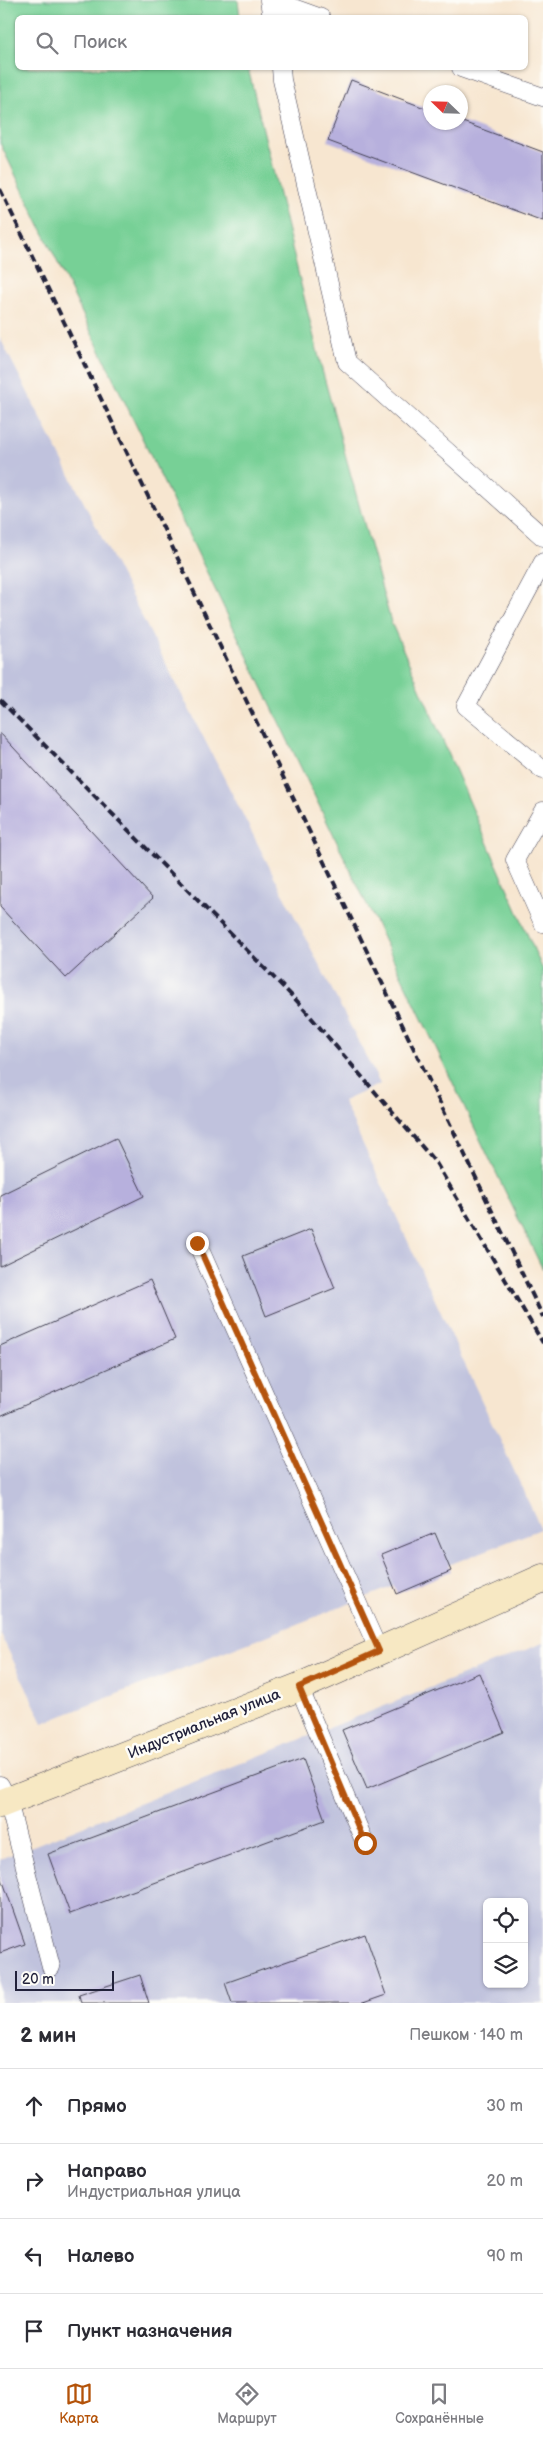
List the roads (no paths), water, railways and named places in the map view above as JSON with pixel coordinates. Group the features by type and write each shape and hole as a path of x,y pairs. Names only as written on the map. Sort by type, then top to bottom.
{"main road":[{"name":"Индустриальная улица","path":"3,1797 299,1687 543,1578"}],"lane":[{"path":"275,6 309,15"},
{"path":"281,70 346,362 543,536"},
{"path":"467,70 543,97"},
{"path":"543,562 466,706 543,770"},
{"path":"543,811 515,860 543,924"},
{"path":"197,1243 379,1651"},
{"path":"299,1687 365,1843"},
{"path":"3,1797 51,1967"}],"railway":[{"path":"0,189 543,1317"},
{"path":"0,700 297,1001 436,1163 543,1343"}]}
